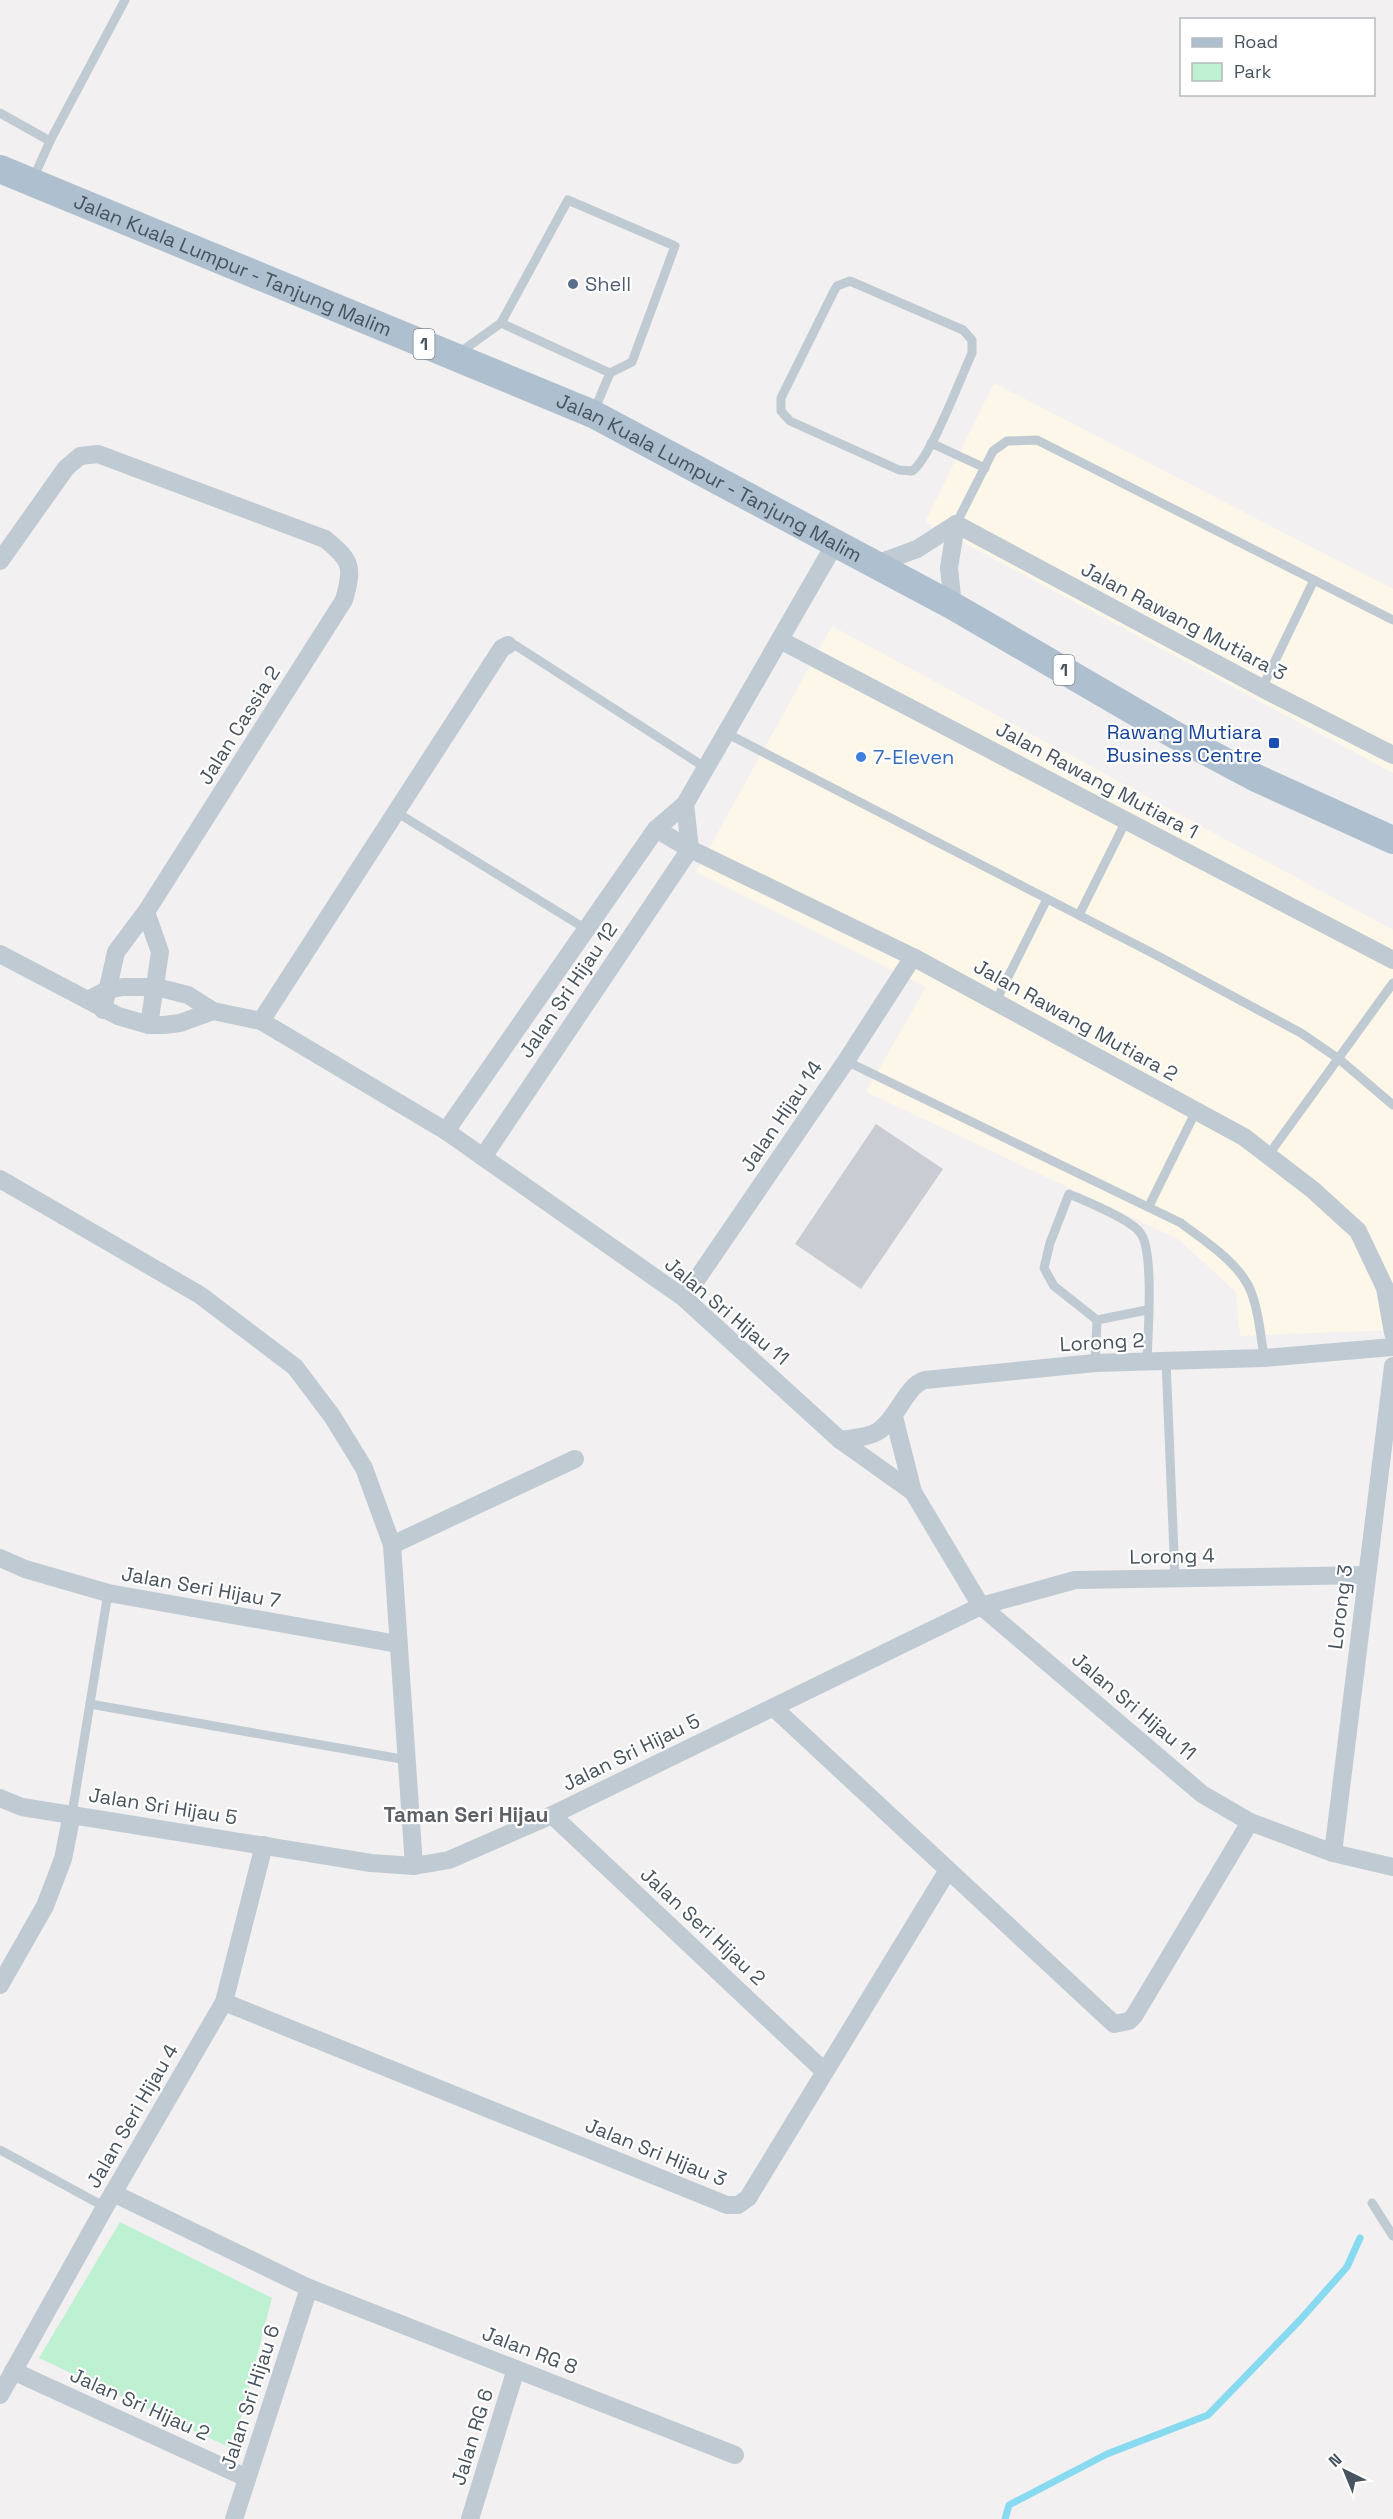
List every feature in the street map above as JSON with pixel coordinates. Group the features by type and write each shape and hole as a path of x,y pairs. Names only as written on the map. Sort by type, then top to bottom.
{"main road":[{"name":"Jalan Kuala Lumpur - Tanjung Malim","path":"0,169 31,184 593,414 953,606 1175,735 1236,767 1393,840"}],"street":[{"name":"Jalan Cassia 2","path":"0,561 66,468 72,461 88,454 106,456 325,539 345,555 351,577 344,600 146,912 116,952 107,990"},
{"path":"876,564 917,549 956,524"},
{"path":"953,606 949,568 956,524"},
{"name":"Jalan Rawang Mutiara 3","path":"956,524 1262,688 1393,755"},
{"name":"Jalan Sri Hijau 12","path":"446,1131 656,829 685,804 836,542"},
{"name":"Jalan Rawang Mutiara 1","path":"780,640 1393,960"},
{"path":"261,1021 502,648 508,645"},
{"path":"685,804 690,849"},
{"name":"Jalan Rawang Mutiara 2","path":"656,829 690,849 913,957 996,1000 1244,1137 1313,1190 1358,1231 1385,1288 1393,1333"},
{"name":"Jalan Sri Hijau 12","path":"483,1157 690,849"},
{"path":"146,912 160,952 149,1025"},
{"path":"0,954 118,1017 149,1025 180,1023 213,1011"},
{"name":"Jalan Hijau 14","path":"684,1298 846,1061 913,957"},
{"path":"95,1005 107,990 123,987 156,987 188,995 213,1011"},
{"name":"Jalan Sri Hijau 11","path":"213,1011 261,1021 446,1131 684,1298 840,1440 913,1491"},
{"path":"0,1179 200,1295 295,1367 332,1416 364,1468 392,1545 414,1866"},
{"name":"Lorong 2","path":"840,1440 877,1432 894,1417 914,1385 921,1381 1095,1363 1264,1358 1393,1347"},
{"name":"Lorong 3","path":"1333,1853 1393,1366"},
{"name":"Jalan Sri Hijau 11","path":"894,1417 913,1491 981,1606 1202,1794 1250,1822 1333,1853 1393,1867"},
{"path":"392,1545 575,1459"},
{"name":"Jalan Seri Hijau 7","path":"0,1558 25,1569 108,1593 398,1644"},
{"name":"Lorong 4","path":"981,1606 1075,1581 1367,1575"},
{"name":"Jalan Sri Hijau 5","path":"0,1798 22,1807 370,1863 414,1866 449,1860 552,1815 981,1606"},
{"path":"774,1708 1114,2024 1129,2022 1134,2016 1250,1822"},
{"path":"0,1985 45,1906 63,1859 72,1814"},
{"name":"Jalan Seri Hijau 2","path":"552,1815 824,2071"},
{"name":"Jalan Seri Hijau 4","path":"0,2394 224,2002 264,1845"},
{"name":"Jalan Sri Hijau 3","path":"224,2002 732,2206 738,2205 748,2198 948,1870"},
{"name":"Jalan RG 8","path":"109,2200 309,2288 735,2455"},
{"name":"Jalan Sri Hijau 6","path":"234,2519 309,2288"},
{"name":"Jalan RG 6","path":"470,2519 516,2369"},
{"name":"Jalan Sri Hijau 2","path":"13,2371 247,2478"}],"lane":[{"path":"31,184 50,141 125,0"},
{"path":"0,113 50,141"},
{"path":"454,356 501,323 568,200 675,246 632,362 610,373 593,414"},
{"path":"843,282 856,283 963,330 972,339 972,353 931,443 917,467 912,471 899,470 790,421 781,411 781,398 834,291 843,282"},
{"path":"501,323 610,373"},
{"path":"956,524 993,451 1007,441 1037,440 1393,620"},
{"path":"931,443 985,468"},
{"path":"1262,688 1314,580"},
{"path":"508,645 515,645 706,768"},
{"path":"726,733 1301,1032 1339,1059 1393,1105"},
{"path":"396,812 586,929"},
{"path":"1079,915 1126,821"},
{"path":"996,1000 1047,899"},
{"path":"1269,1155 1393,983"},
{"path":"846,1061 1181,1223 1222,1254 1248,1286 1259,1323 1264,1358"},
{"path":"1149,1206 1196,1112"},
{"path":"1147,1310 1097,1320 1054,1286 1044,1268 1050,1243 1069,1194 1112,1214 1140,1232 1148,1252 1147,1361"},
{"path":"1095,1363 1097,1320"},
{"path":"1166,1361 1175,1578"},
{"path":"72,1814 108,1593"},
{"path":"90,1704 407,1760"},
{"path":"0,2150 109,2200"},
{"path":"1372,2203 1393,2236"}],"shaded area":[{"path":"994,383 1393,589 1393,773 925,522"},
{"path":"832,626 1393,930 1393,1330 1240,1336 1236,1292 1178,1239 866,1092 926,987 696,872"}],"green space":[{"path":"120,2222 272,2298 233,2449 39,2358"}],"building":[{"path":"876,1124 943,1169 861,1289 795,1244"}],"waterway":[{"path":"1005,2519 1009,2505 1107,2454 1208,2415 1300,2320 1347,2267 1360,2238"}],"place":[{"name":"Shell","path":"573,284"},
{"name":"Rawang Mutiara Business Centre","path":"1274,743"},
{"name":"7-Eleven","path":"861,757"}],"district":[{"name":"Taman Seri Hijau","path":"466,1815"}]}
